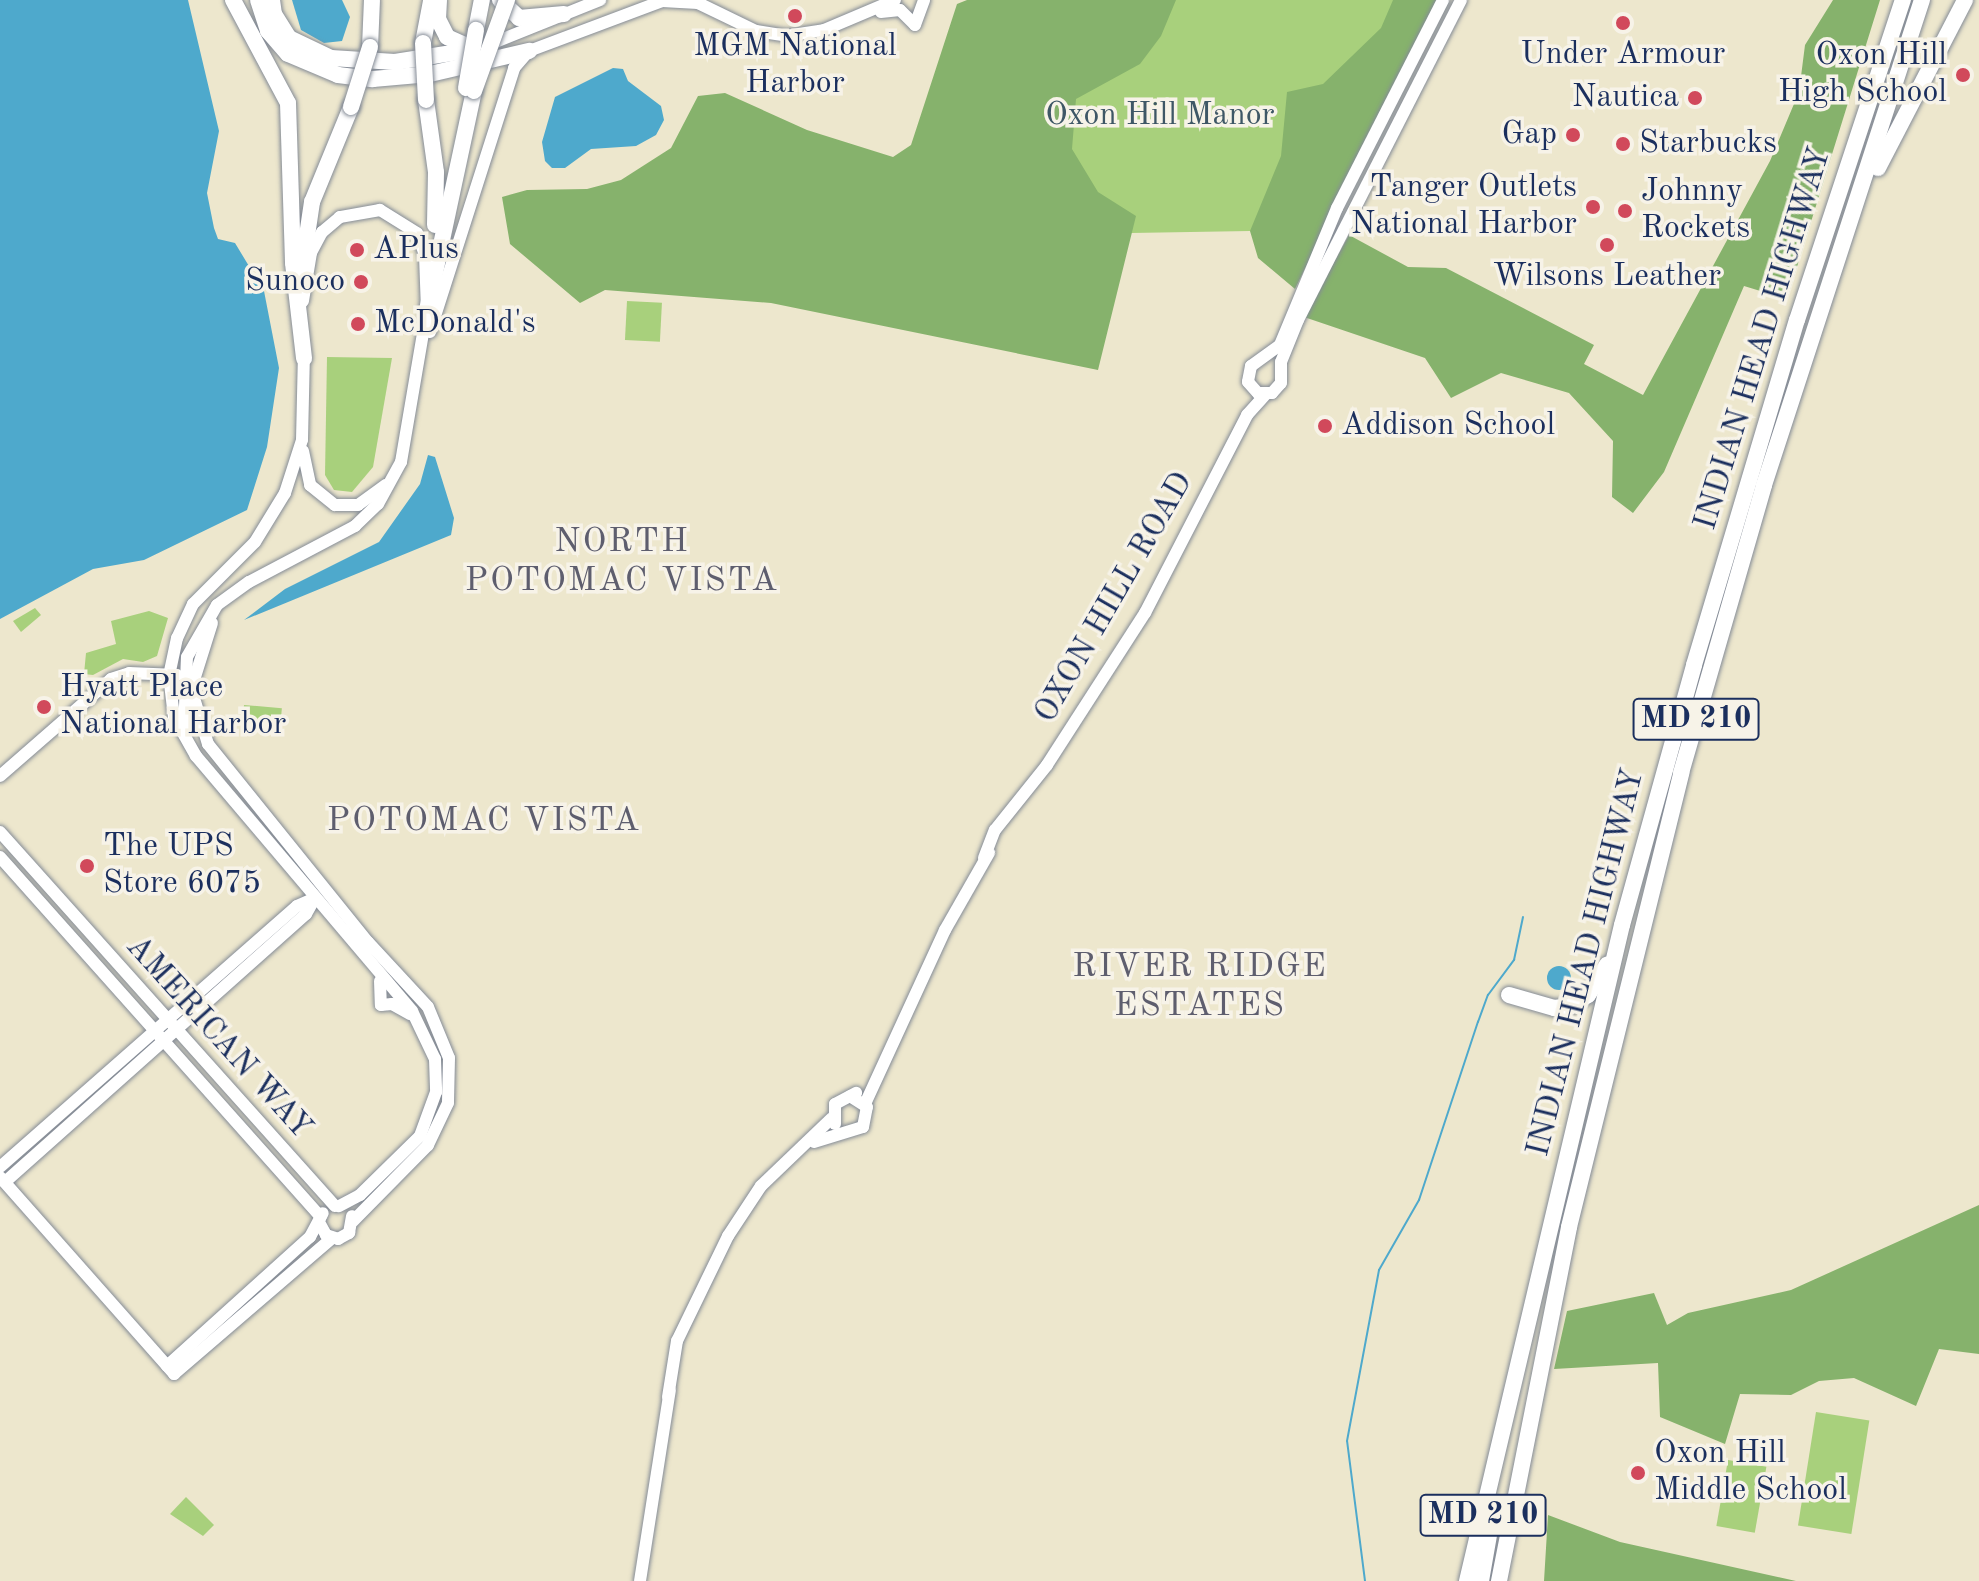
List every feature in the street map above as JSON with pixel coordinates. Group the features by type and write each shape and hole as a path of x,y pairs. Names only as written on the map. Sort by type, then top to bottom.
{"highway":[{"path":"258,0 261,18 278,45 320,71 373,79 501,59"},
{"path":"272,0 274,14 289,38 331,58 395,62 476,49"},
{"path":"427,310 438,192 426,100 423,43 432,0"},
{"path":"439,0 438,19 447,37 476,49"},
{"path":"427,310 469,93 482,0"},
{"path":"500,0 510,14 528,21 564,14"},
{"path":"469,93 507,0"},
{"path":"1858,133 1897,0"},
{"name":"INDIAN HEAD HIGHWAY","path":"1467,1581 1622,925 1738,516 1903,0"},
{"name":"INDIAN HEAD HIGHWAY","path":"1499,1581 1537,1385 1616,1022 1681,773 1764,485 1922,0"},
{"path":"1845,242 1901,118 1965,0"},
{"path":"303,288 312,202 351,107 370,47 372,1"},
{"path":"237,6 282,61 335,83 390,87 430,81 529,51"},
{"path":"237,6 288,103 293,263 304,358"},
{"path":"1509,995 1561,1008 1584,999 1603,973 1622,925"},
{"path":"1489,1581 1537,1385"},
{"path":"1481,1581 1500,1448"}],"main road":[{"path":"476,49 600,0"},
{"path":"719,0 743,25"},
{"path":"414,390 474,183 515,64 529,51 662,1 698,3 770,35 804,35 895,0"},
{"path":"861,15 898,10 915,25 924,0"},
{"path":"1443,0 1337,208 1280,345 1247,374 1252,389 1265,395 1278,389 1283,354 1342,229 1461,0"},
{"path":"184,731 184,676 197,633 217,605 236,591 355,526 378,504 396,476 427,310 422,243 409,226 380,210 353,211 330,224 311,253 303,288 302,440 310,485 335,505 367,501 396,476"},
{"path":"1265,360 1281,370"},
{"name":"OXON HILL ROAD","path":"1247,415 1252,389"},
{"name":"OXON HILL ROAD","path":"865,1104 995,830 1019,802 1145,613 1247,415 1265,395"},
{"path":"170,1370 321,1220 337,1206 360,1195 405,1154 431,1113 435,1059 419,1022 217,784 174,717 169,675 177,638 193,604 267,526 289,485 302,440"},
{"path":"236,591 209,627 197,659 194,698 199,723 221,762 368,942"},
{"path":"0,776 111,679 129,673 184,676"},
{"name":"AMERICAN WAY","path":"0,832 353,1221"},
{"name":"AMERICAN WAY","path":"0,857 321,1220 332,1238"},
{"path":"172,1025 253,962 306,914 315,898"},
{"path":"315,898 328,903 428,1007 442,1032 451,1079 448,1103 428,1145 353,1221 348,1234 332,1238 170,1370 2,1179 172,1025 244,952 297,906 315,898"},
{"path":"244,952 253,962"},
{"path":"372,968 384,991 381,1005 392,1004 419,1022"},
{"path":"0,1167 160,1036"},
{"name":"OXON HILL ROAD","path":"850,1096 877,1076"},
{"path":"640,1581 677,1341 728,1236 761,1186 832,1118 835,1104 850,1096 865,1104 863,1127 807,1144"},
{"path":"832,1118 843,1131"}],"green space":[{"path":"967,0 1176,0 1161,36 1140,64 1076,99 1072,149 1098,192 1136,216 1098,370 771,303 605,290 580,303 510,244 502,197 527,190 587,189 621,180 671,148 698,96 725,93 807,130 893,157 911,145 957,4"},
{"name":"Oxon Hill Manor","path":"1027,0 1436,0 1313,255 1250,231 1131,233 1069,202"},
{"path":"1393,0 1436,0 1295,289 1258,258 1250,231 1281,156 1287,92 1323,84 1381,28"},
{"path":"1833,0 1880,0 1787,299 1744,286 1664,472 1633,513 1612,497 1613,441 1569,393 1501,373 1451,398 1425,358 1304,317 1349,235 1408,267 1446,268 1594,345 1584,364 1643,395 1770,161 1799,92 1805,45"},
{"path":"627,301 662,303 660,342 625,340"},
{"path":"327,357 392,358 373,467 352,492 334,490 325,475"},
{"path":"35,608 41,615 21,632 13,621"},
{"path":"149,611 168,618 157,656 143,662 123,659 93,675 84,674 86,653 116,644 111,621"},
{"path":"244,705 282,708 280,725 243,722"},
{"path":"1979,1205 1979,1354 1939,1349 1916,1406 1854,1378 1819,1381 1791,1395 1740,1394 1725,1444 1660,1417 1658,1363 1554,1369 1567,1311 1654,1293 1667,1325 1688,1313 1791,1290"},
{"path":"1816,1412 1869,1420 1851,1534 1798,1526"},
{"path":"1728,1460 1766,1467 1755,1533 1716,1526"},
{"path":"186,1497 214,1525 203,1536 170,1514"},
{"path":"1548,1515 1620,1542 1796,1581 1544,1581"}],"water":[{"path":"0,0 188,0 219,131 207,193 214,228 218,239 235,243 264,291 279,368 267,447 247,510 144,560 93,569 0,619"},
{"path":"292,0 342,0 350,17 342,41 324,43 301,30"},
{"path":"613,68 623,69 628,81 661,106 664,120 656,135 636,146 591,149 565,168 552,168 545,161 542,142 555,97"},
{"path":"428,455 435,457 454,518 451,535 244,620 285,589 379,542 420,484"},
{"path":"1559,966 1568,969 1571,978 1568,987 1559,990 1550,987 1547,978 1550,969"}],"waterway":[{"path":"1365,1581 1347,1441 1379,1270 1419,1200 1488,995 1514,960 1523,917"}],"place":[{"name":"MGM National Harbor","path":"795,16"},
{"name":"Under Armour","path":"1623,23"},
{"name":"Oxon Hill High School","path":"1963,75"},
{"name":"Nautica","path":"1695,98"},
{"name":"Gap","path":"1573,135"},
{"name":"Starbucks","path":"1623,144"},
{"name":"Tanger Outlets National Harbor","path":"1593,207"},
{"name":"Johnny Rockets","path":"1625,211"},
{"name":"Wilsons Leather","path":"1607,245"},
{"name":"APlus","path":"357,250"},
{"name":"Sunoco","path":"361,282"},
{"name":"McDonald's","path":"358,324"},
{"name":"Addison School","path":"1325,426"},
{"name":"Hyatt Place National Harbor","path":"44,707"},
{"name":"The UPS Store 6075","path":"87,866"},
{"name":"Oxon Hill Middle School","path":"1638,1473"}],"district":[{"name":"NORTH POTOMAC VISTA","path":"622,562"},
{"name":"POTOMAC VISTA","path":"484,822"},
{"name":"RIVER RIDGE ESTATES","path":"1200,986"}]}
